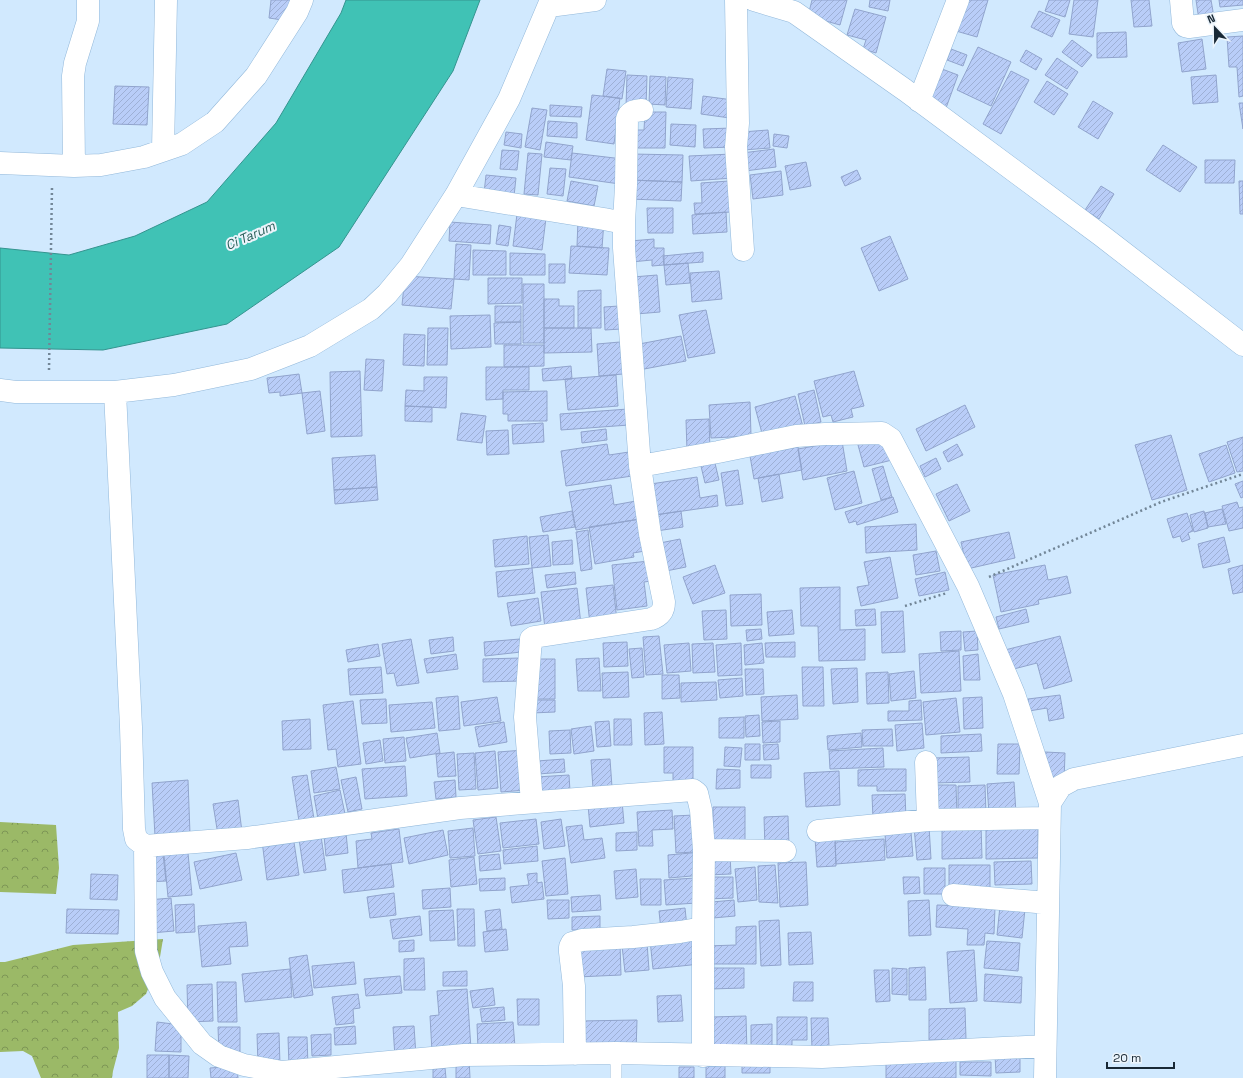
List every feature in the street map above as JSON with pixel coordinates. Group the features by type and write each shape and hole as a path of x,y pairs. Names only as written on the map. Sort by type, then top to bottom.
{"street":[{"path":"74,166 73,76 75,63 88,21 88,0"},
{"path":"163,150 166,0"},
{"path":"0,163 74,166 101,165 144,157 182,144 215,122 256,76 298,12 302,0"},
{"path":"0,390 16,392 115,392 174,385 251,369 310,346 370,309 387,294 411,265 456,195 509,99 550,3 595,0"},
{"path":"736,0 738,123 736,147 743,250"},
{"path":"754,0 794,6 919,101 1102,236 1243,345"},
{"path":"919,101 958,0"},
{"path":"1181,0 1183,23 1185,26 1189,27 1243,20"},
{"path":"532,802 525,717 531,639 534,637 656,618 663,610 664,602 650,534 640,466 626,280 624,223 627,119 632,112 642,110"},
{"path":"456,195 624,223"},
{"path":"115,392 134,829 136,839 145,846 247,838 460,808 693,790 697,793 701,810 704,850 703,1056"},
{"path":"640,466 796,436 825,434 882,434 891,439 968,586 1014,694 1050,810 1045,1078"},
{"path":"1050,810 1061,786 1074,779 1243,745"},
{"path":"926,762 928,820"},
{"path":"818,831 1050,810"},
{"path":"145,846 146,951 152,972 165,998 202,1044 219,1056 244,1065 282,1072 464,1055 616,1054 822,1057 1045,1046"},
{"path":"704,850 785,851"},
{"path":"953,895 1048,903"},
{"path":"574,1054 574,986 570,952 572,943 582,940 633,937 703,928"}],"lane":[{"path":"616,1054 616,1078"}],"path":[{"path":"49,366 52,194"},
{"path":"905,606 968,586 1161,502 1243,474"}],"green space":[{"path":"0,822 56,825 59,868 56,894 0,892"},
{"path":"163,939 159,963 146,994 132,1006 118,1012 119,1048 112,1078 41,1078 32,1056 23,1051 0,1052 0,962 73,945"}],"water":[{"name":"Ci Tarum","path":"346,0 480,0 453,71 339,247 227,324 103,350 0,348 0,248 69,255 135,236 207,202 276,123 341,13"}],"building":[{"path":"271,0 292,0 289,21 269,18"},
{"path":"812,0 847,0 840,25 808,16"},
{"path":"870,0 890,0 888,11 869,7"},
{"path":"966,0 988,0 977,37 956,31"},
{"path":"1049,0 1070,0 1065,17 1045,11"},
{"path":"1074,0 1098,0 1093,37 1069,34"},
{"path":"1131,0 1149,0 1152,26 1134,27"},
{"path":"1196,0 1211,0 1214,17 1199,20"},
{"path":"1219,0 1243,0 1243,5 1220,7"},
{"path":"855,9 886,17 876,53 863,49 866,40 847,35"},
{"path":"1039,11 1060,20 1052,37 1031,27"},
{"path":"1126,32 1127,57 1097,58 1097,33"},
{"path":"1243,36 1243,96 1239,97 1237,67 1229,67 1227,37"},
{"path":"1202,39 1206,69 1182,72 1178,43"},
{"path":"1072,40 1092,55 1082,67 1062,52"},
{"path":"978,47 1011,62 991,106 957,90"},
{"path":"951,49 967,55 963,66 947,60"},
{"path":"1026,50 1042,59 1036,70 1020,61"},
{"path":"1057,58 1078,72 1067,89 1045,75"},
{"path":"607,69 626,71 622,99 603,96"},
{"path":"942,69 958,75 946,108 930,102"},
{"path":"1011,71 1029,80 1001,134 983,124"},
{"path":"627,75 647,76 646,107 626,107"},
{"path":"1216,75 1218,102 1193,104 1191,77"},
{"path":"650,76 666,77 665,105 649,104"},
{"path":"668,77 693,79 691,109 666,107"},
{"path":"1047,81 1068,94 1054,115 1034,102"},
{"path":"115,86 149,87 147,125 113,124"},
{"path":"592,95 620,98 614,144 586,140"},
{"path":"703,96 733,100 730,118 701,114"},
{"path":"1093,101 1113,113 1098,139 1078,127"},
{"path":"1239,103 1243,103 1243,129"},
{"path":"550,105 582,107 581,117 550,116"},
{"path":"532,108 547,110 540,150 525,147"},
{"path":"645,112 666,112 665,148 633,148 633,130 644,130"},
{"path":"548,121 577,123 577,138 547,136"},
{"path":"671,124 696,125 695,147 670,145"},
{"path":"732,128 732,147 704,148 703,129"},
{"path":"768,130 770,148 743,150 742,132"},
{"path":"506,132 522,134 521,148 504,145"},
{"path":"774,134 789,136 787,148 773,146"},
{"path":"546,142 573,146 571,160 544,157"},
{"path":"1163,145 1197,167 1180,192 1146,170"},
{"path":"774,149 776,167 745,171 742,153"},
{"path":"502,150 519,151 517,170 500,169"},
{"path":"528,153 542,154 538,195 524,194"},
{"path":"572,153 623,159 620,184 569,177"},
{"path":"632,154 683,155 682,182 630,180"},
{"path":"732,154 733,178 691,181 689,156"},
{"path":"1205,160 1235,160 1234,183 1205,183"},
{"path":"806,162 811,186 790,190 785,166"},
{"path":"550,168 566,169 563,196 547,194"},
{"path":"857,170 861,179 845,186 841,177"},
{"path":"781,171 783,195 753,199 750,175"},
{"path":"486,175 516,178 514,196 484,193"},
{"path":"630,180 682,182 681,201 630,199"},
{"path":"571,181 598,186 594,206 567,201"},
{"path":"729,181 731,212 695,214 694,203 702,203 701,183"},
{"path":"1239,181 1243,181 1243,214 1240,214"},
{"path":"1101,186 1114,194 1099,219 1085,210"},
{"path":"647,208 673,208 673,233 648,233"},
{"path":"726,212 727,232 693,234 692,215"},
{"path":"517,214 546,218 542,250 513,246"},
{"path":"578,220 604,221 602,248 577,246"},
{"path":"450,222 491,225 490,244 449,241"},
{"path":"499,225 511,227 508,246 496,244"},
{"path":"890,236 908,279 879,291 861,248"},
{"path":"654,239 654,248 664,248 664,265 652,266 652,260 631,262 630,241"},
{"path":"456,244 471,245 469,280 454,279"},
{"path":"571,246 609,248 607,275 569,273"},
{"path":"473,250 506,251 506,275 473,275"},
{"path":"703,252 703,262 664,265 663,256"},
{"path":"510,253 545,254 545,275 510,275"},
{"path":"688,263 690,283 666,285 664,265"},
{"path":"549,264 565,264 565,283 549,283"},
{"path":"719,271 722,299 692,302 690,273"},
{"path":"657,275 660,312 636,314 633,277"},
{"path":"405,276 454,279 451,309 402,305"},
{"path":"488,278 522,278 522,303 488,304"},
{"path":"523,284 544,284 544,343 523,343"},
{"path":"601,290 601,328 578,328 578,291"},
{"path":"544,299 559,299 559,306 574,306 574,328 544,328"},
{"path":"495,306 521,306 521,322 495,322"},
{"path":"619,306 621,329 605,330 604,307"},
{"path":"706,310 715,353 688,358 679,315"},
{"path":"490,315 491,347 451,349 450,316"},
{"path":"521,322 521,344 495,344 494,323"},
{"path":"428,328 448,328 447,365 427,365"},
{"path":"544,328 591,328 592,352 544,353"},
{"path":"404,334 425,335 424,366 403,365"},
{"path":"681,336 686,361 639,370 634,345"},
{"path":"620,342 623,374 599,376 597,344"},
{"path":"504,345 544,345 544,366 504,367"},
{"path":"366,359 384,360 382,391 364,390"},
{"path":"571,366 572,379 543,381 542,369"},
{"path":"486,367 529,367 529,390 503,390 503,399 486,400"},
{"path":"360,371 362,436 331,437 330,372"},
{"path":"854,371 864,406 851,409 853,417 833,422 831,415 823,417 814,381"},
{"path":"299,374 302,393 280,396 280,392 269,393 267,378"},
{"path":"616,375 618,406 568,410 565,379"},
{"path":"424,377 447,377 446,408 405,406 406,390 424,391"},
{"path":"814,390 821,422 805,426 798,394"},
{"path":"320,391 325,431 307,434 302,393"},
{"path":"547,391 547,421 508,421 508,414 503,414 503,392"},
{"path":"795,396 803,427 763,437 755,407"},
{"path":"750,402 751,436 711,438 709,405"},
{"path":"965,405 975,427 926,451 916,429"},
{"path":"405,406 432,407 432,422 405,421"},
{"path":"628,409 629,425 561,430 560,414"},
{"path":"461,413 486,416 482,443 457,440"},
{"path":"709,419 710,450 687,451 686,420"},
{"path":"543,423 544,442 513,444 512,425"},
{"path":"606,429 607,440 582,443 581,432"},
{"path":"508,430 509,454 487,455 486,431"},
{"path":"1171,435 1187,490 1152,500 1135,445"},
{"path":"1243,437 1243,471 1237,472 1227,442"},
{"path":"886,438 892,460 864,467 858,445"},
{"path":"842,441 847,471 803,480 798,449"},
{"path":"607,444 609,455 629,452 632,476 566,486 561,451"},
{"path":"957,444 963,455 948,462 943,452"},
{"path":"1226,445 1235,473 1209,482 1199,454"},
{"path":"798,447 802,470 754,479 750,456"},
{"path":"375,455 377,487 334,490 332,458"},
{"path":"936,458 941,469 925,477 920,466"},
{"path":"714,459 719,480 705,483 700,462"},
{"path":"883,466 892,497 881,500 872,469"},
{"path":"738,470 743,504 726,506 721,473"},
{"path":"854,471 862,503 835,510 827,478"},
{"path":"779,474 783,498 762,502 758,478"},
{"path":"697,477 700,498 717,495 718,506 648,516 644,485"},
{"path":"1243,481 1243,497 1241,498 1235,484"},
{"path":"957,484 970,511 949,521 936,494"},
{"path":"611,485 614,505 636,501 640,519 576,530 569,492"},
{"path":"377,487 378,500 335,504 334,490"},
{"path":"893,497 898,512 857,525 856,521 849,523 845,512"},
{"path":"1237,502 1239,508 1243,507 1243,528 1229,531 1222,506"},
{"path":"1222,509 1226,524 1208,527 1205,513"},
{"path":"572,511 575,527 543,532 540,517"},
{"path":"681,511 683,527 650,532 648,516"},
{"path":"1204,511 1208,528 1194,532 1190,515"},
{"path":"1187,513 1193,531 1188,533 1190,539 1182,542 1180,536 1173,538 1167,519"},
{"path":"640,519 645,551 633,553 634,557 595,564 589,527"},
{"path":"916,524 917,550 866,553 865,527"},
{"path":"588,530 592,569 581,571 576,532"},
{"path":"1009,532 1015,558 967,569 961,542"},
{"path":"548,535 551,566 532,568 529,537"},
{"path":"527,536 529,564 495,567 493,540"},
{"path":"1224,537 1230,562 1203,568 1198,544"},
{"path":"680,539 686,567 661,572 655,544"},
{"path":"572,540 573,564 553,565 552,542"},
{"path":"936,551 940,571 916,575 913,555"},
{"path":"890,557 898,598 861,606 857,587 869,585 864,562"},
{"path":"649,561 651,581 644,582 647,606 617,610 612,565"},
{"path":"715,565 725,593 693,604 683,577"},
{"path":"1045,565 1048,580 1067,576 1071,593 1038,600 1039,604 1001,612 993,575"},
{"path":"1243,565 1243,592 1233,594 1228,569"},
{"path":"532,568 535,593 498,597 496,572"},
{"path":"575,572 576,584 547,588 545,575"},
{"path":"945,572 949,590 919,596 915,579"},
{"path":"613,585 617,621 590,624 586,588"},
{"path":"840,587 840,630 865,629 865,660 819,661 818,626 801,626 800,588"},
{"path":"577,588 581,625 545,629 541,592"},
{"path":"761,594 762,625 731,626 730,595"},
{"path":"538,598 541,621 511,626 507,603"},
{"path":"875,609 876,625 856,626 855,610"},
{"path":"1026,609 1029,622 999,629 996,617"},
{"path":"726,610 727,639 704,640 702,611"},
{"path":"792,610 794,634 769,636 767,612"},
{"path":"903,611 905,652 882,653 881,612"},
{"path":"761,629 762,639 747,641 746,630"},
{"path":"961,631 961,650 941,651 940,632"},
{"path":"977,631 978,650 965,651 963,632"},
{"path":"659,636 663,674 646,675 643,637"},
{"path":"1060,636 1072,681 1044,689 1037,663 1006,671 1001,651"},
{"path":"453,637 454,651 431,654 429,640"},
{"path":"411,639 419,683 397,686 394,673 387,674 382,644"},
{"path":"520,639 521,652 485,656 484,642"},
{"path":"627,642 628,666 604,667 603,643"},
{"path":"795,642 795,657 766,657 765,643"},
{"path":"689,643 691,671 667,673 664,645"},
{"path":"713,643 715,672 693,673 692,644"},
{"path":"741,643 742,675 718,676 716,645"},
{"path":"762,643 764,663 745,665 744,645"},
{"path":"378,644 380,656 348,662 346,650"},
{"path":"642,648 644,677 632,678 629,649"},
{"path":"959,651 961,691 921,693 919,654"},
{"path":"456,654 458,669 427,673 424,659"},
{"path":"978,654 980,680 964,680 963,656"},
{"path":"520,658 521,681 483,682 483,659"},
{"path":"599,658 601,691 578,691 576,659"},
{"path":"538,659 555,659 555,699 537,699"},
{"path":"381,667 383,693 350,695 348,669"},
{"path":"802,667 823,667 824,706 803,706"},
{"path":"857,668 858,702 833,704 831,669"},
{"path":"745,669 763,669 764,694 746,695"},
{"path":"914,671 916,698 891,701 889,674"},
{"path":"628,672 629,697 603,698 602,673"},
{"path":"888,672 889,703 867,704 866,673"},
{"path":"662,675 679,675 680,698 662,699"},
{"path":"742,678 743,696 720,698 718,680"},
{"path":"716,682 717,700 681,702 681,683"},
{"path":"797,695 798,719 762,721 761,697"},
{"path":"1060,695 1064,718 1049,721 1047,708 1029,711 1028,699"},
{"path":"458,696 460,729 439,731 436,698"},
{"path":"497,697 501,721 464,726 461,702"},
{"path":"982,697 983,728 964,729 963,698"},
{"path":"956,698 960,732 926,735 923,702"},
{"path":"386,699 387,723 362,724 360,700"},
{"path":"532,700 555,700 555,712 532,713"},
{"path":"921,700 922,720 888,721 888,711 909,711 909,701"},
{"path":"353,701 361,764 338,767 336,749 328,750 323,705"},
{"path":"432,702 435,728 391,732 389,705"},
{"path":"662,712 664,744 645,745 644,713"},
{"path":"759,715 760,736 746,737 745,716"},
{"path":"744,717 744,738 719,738 719,718"},
{"path":"310,719 311,749 283,750 282,721"},
{"path":"614,719 631,719 632,745 614,745"},
{"path":"609,721 611,746 597,747 595,722"},
{"path":"780,721 780,742 763,743 762,722"},
{"path":"504,722 507,742 479,747 475,727"},
{"path":"922,723 924,748 897,751 895,725"},
{"path":"591,726 594,751 574,754 571,729"},
{"path":"892,729 893,746 863,746 862,730"},
{"path":"570,730 571,753 550,754 549,731"},
{"path":"437,733 440,753 410,758 406,738"},
{"path":"861,733 862,747 828,750 827,736"},
{"path":"981,734 982,751 941,753 941,736"},
{"path":"404,737 406,761 385,763 383,739"},
{"path":"380,740 383,761 366,764 363,743"},
{"path":"745,744 760,744 760,760 745,760"},
{"path":"778,744 779,759 764,760 763,745"},
{"path":"998,744 1020,744 1019,774 997,774"},
{"path":"664,747 693,747 693,781 673,782 673,773 664,773"},
{"path":"725,747 742,748 740,767 724,766"},
{"path":"883,748 884,767 830,769 829,751"},
{"path":"524,750 527,790 501,792 498,752"},
{"path":"495,751 498,788 478,790 475,753"},
{"path":"454,752 456,776 438,777 436,754"},
{"path":"1045,752 1065,753 1064,782 1044,781"},
{"path":"474,753 476,789 459,790 457,754"},
{"path":"969,757 970,782 934,783 933,758"},
{"path":"564,759 565,772 538,774 537,761"},
{"path":"610,759 612,787 593,788 591,760"},
{"path":"751,765 771,765 771,778 751,778"},
{"path":"405,766 407,796 365,799 362,769"},
{"path":"336,767 340,789 314,793 311,771"},
{"path":"717,769 740,770 740,788 716,789"},
{"path":"906,769 906,791 877,791 877,786 858,786 858,770"},
{"path":"839,771 840,805 806,807 804,773"},
{"path":"307,775 314,819 299,821 292,777"},
{"path":"569,775 570,791 537,793 536,777"},
{"path":"356,777 362,809 348,812 341,780"},
{"path":"188,780 190,834 155,836 152,783"},
{"path":"455,780 456,797 436,799 434,782"},
{"path":"1014,782 1016,813 989,814 987,784"},
{"path":"935,785 956,785 957,815 936,815"},
{"path":"985,785 986,814 958,815 958,786"},
{"path":"340,790 345,814 318,819 314,796"},
{"path":"905,794 906,818 873,819 872,795"},
{"path":"238,800 242,832 218,835 213,804"},
{"path":"622,801 624,823 590,827 588,805"},
{"path":"713,807 745,807 745,847 713,847"},
{"path":"672,810 673,829 652,830 653,846 639,846 637,812"},
{"path":"694,815 695,852 676,853 674,816"},
{"path":"788,816 789,847 765,848 764,817"},
{"path":"496,817 501,851 478,854 473,820"},
{"path":"536,819 539,844 503,848 500,823"},
{"path":"561,819 565,846 544,849 541,822"},
{"path":"981,824 982,858 942,859 942,825"},
{"path":"582,825 584,840 602,838 605,858 571,863 566,827"},
{"path":"1038,825 1038,858 986,859 986,827"},
{"path":"929,826 931,859 917,860 914,827"},
{"path":"473,828 475,856 450,858 448,831"},
{"path":"399,829 403,862 358,868 356,841 372,839 371,833"},
{"path":"443,830 448,855 409,864 404,838"},
{"path":"637,832 637,850 616,851 616,833"},
{"path":"911,832 913,856 887,858 885,835"},
{"path":"346,833 348,853 326,856 324,836"},
{"path":"293,836 299,875 267,880 262,841"},
{"path":"321,836 326,870 304,873 299,839"},
{"path":"835,837 836,866 817,867 815,838"},
{"path":"884,839 885,860 836,864 835,842"},
{"path":"537,846 538,861 504,864 503,850"},
{"path":"702,852 703,875 669,878 668,855"},
{"path":"188,853 192,895 168,897 164,855"},
{"path":"236,853 242,880 200,889 194,862"},
{"path":"163,854 166,881 147,882 145,856"},
{"path":"499,854 501,869 480,871 479,856"},
{"path":"730,855 731,874 707,875 706,856"},
{"path":"474,857 477,884 451,887 449,860"},
{"path":"565,858 568,894 546,896 542,861"},
{"path":"1031,861 1032,884 995,885 994,862"},
{"path":"806,862 808,905 780,907 778,863"},
{"path":"391,864 394,887 344,893 342,870"},
{"path":"775,865 778,903 759,902 758,866"},
{"path":"949,865 990,865 990,888 949,887"},
{"path":"755,867 757,900 738,902 735,869"},
{"path":"924,868 945,868 945,894 924,894"},
{"path":"636,869 638,897 616,899 614,871"},
{"path":"537,873 537,883 542,882 544,899 512,903 510,887 529,885 527,874"},
{"path":"91,874 118,875 117,900 90,899"},
{"path":"706,877 733,877 733,898 706,899"},
{"path":"903,877 919,877 920,893 904,894"},
{"path":"505,878 505,890 480,891 479,879"},
{"path":"695,878 697,903 666,905 664,880"},
{"path":"640,879 661,879 661,905 641,905"},
{"path":"450,888 451,907 423,909 422,890"},
{"path":"394,893 396,915 370,918 367,897"},
{"path":"600,895 601,910 572,912 571,897"},
{"path":"171,898 174,931 151,933 148,900"},
{"path":"547,900 569,900 569,918 548,919"},
{"path":"734,900 735,916 713,918 712,902"},
{"path":"929,900 931,935 909,936 908,901"},
{"path":"194,904 195,932 176,933 175,905"},
{"path":"937,905 995,907 994,934 985,933 984,945 967,945 968,929 936,927"},
{"path":"1000,906 1025,909 1022,938 997,935"},
{"path":"685,908 687,927 661,930 659,911"},
{"path":"67,909 119,910 118,934 66,933"},
{"path":"457,909 474,909 475,946 458,946"},
{"path":"500,909 502,929 487,931 485,911"},
{"path":"453,910 455,940 430,941 429,911"},
{"path":"420,916 422,935 393,939 390,920"},
{"path":"600,916 600,929 572,930 572,917"},
{"path":"779,920 781,965 761,966 759,921"},
{"path":"246,922 248,946 229,947 231,964 202,967 198,926"},
{"path":"756,926 756,964 706,964 706,946 736,945 736,927"},
{"path":"506,929 508,950 485,952 483,932"},
{"path":"811,932 813,964 789,965 788,933"},
{"path":"697,935 700,964 653,969 650,940"},
{"path":"414,940 414,951 399,952 399,941"},
{"path":"987,941 1020,943 1018,971 984,968"},
{"path":"620,943 621,975 577,977 575,945"},
{"path":"647,943 649,970 625,972 622,946"},
{"path":"974,950 977,1001 950,1003 947,952"},
{"path":"307,955 313,995 294,998 289,958"},
{"path":"424,958 425,990 404,990 404,959"},
{"path":"354,962 356,984 314,988 312,966"},
{"path":"925,967 926,1000 909,1000 909,968"},
{"path":"710,968 744,968 744,988 710,989"},
{"path":"892,968 907,969 907,995 892,994"},
{"path":"290,969 292,997 245,1002 242,974"},
{"path":"874,970 889,970 890,1001 876,1002"},
{"path":"467,971 467,986 443,986 443,972"},
{"path":"985,974 1022,977 1021,1003 984,1001"},
{"path":"400,976 402,993 366,996 364,979"},
{"path":"217,982 236,982 237,1022 218,1022"},
{"path":"794,982 813,982 813,1001 793,1001"},
{"path":"212,984 213,1021 188,1022 187,985"},
{"path":"493,988 495,1005 473,1008 470,991"},
{"path":"467,989 471,1049 432,1052 430,1016 439,1015 437,991"},
{"path":"358,994 360,1008 353,1009 354,1023 336,1025 332,997"},
{"path":"681,995 683,1021 658,1022 657,996"},
{"path":"517,999 539,999 539,1025 518,1025"},
{"path":"504,1007 505,1020 482,1022 480,1009"},
{"path":"965,1008 966,1039 929,1040 929,1009"},
{"path":"746,1016 747,1053 712,1054 712,1017"},
{"path":"777,1017 807,1017 807,1040 792,1040 792,1050 777,1050"},
{"path":"811,1018 828,1018 829,1047 812,1049"},
{"path":"637,1020 636,1052 580,1053 580,1021"},
{"path":"157,1022 181,1025 181,1052 155,1051"},
{"path":"513,1022 515,1047 478,1049 477,1024"},
{"path":"772,1024 772,1049 751,1049 751,1025"},
{"path":"355,1026 356,1044 335,1045 334,1028"},
{"path":"414,1026 416,1056 395,1057 393,1027"},
{"path":"218,1027 240,1027 240,1052 219,1053"},
{"path":"279,1033 280,1065 258,1065 257,1034"},
{"path":"331,1034 331,1055 312,1056 311,1035"},
{"path":"288,1037 307,1037 308,1066 289,1066"},
{"path":"147,1055 169,1055 169,1078 147,1078"},
{"path":"169,1055 189,1056 188,1078 169,1078"},
{"path":"1020,1055 1020,1072 996,1073 995,1056"},
{"path":"456,1058 469,1058 470,1078 456,1078"},
{"path":"742,1059 770,1059 770,1073 742,1073"},
{"path":"886,1060 956,1060 956,1078 886,1078"},
{"path":"960,1062 991,1062 991,1076 960,1075"},
{"path":"706,1065 725,1065 725,1078 706,1078"},
{"path":"237,1066 238,1078 211,1078 210,1068"},
{"path":"679,1067 694,1067 694,1078 679,1078"},
{"path":"445,1068 446,1078 433,1078 433,1069"}]}
